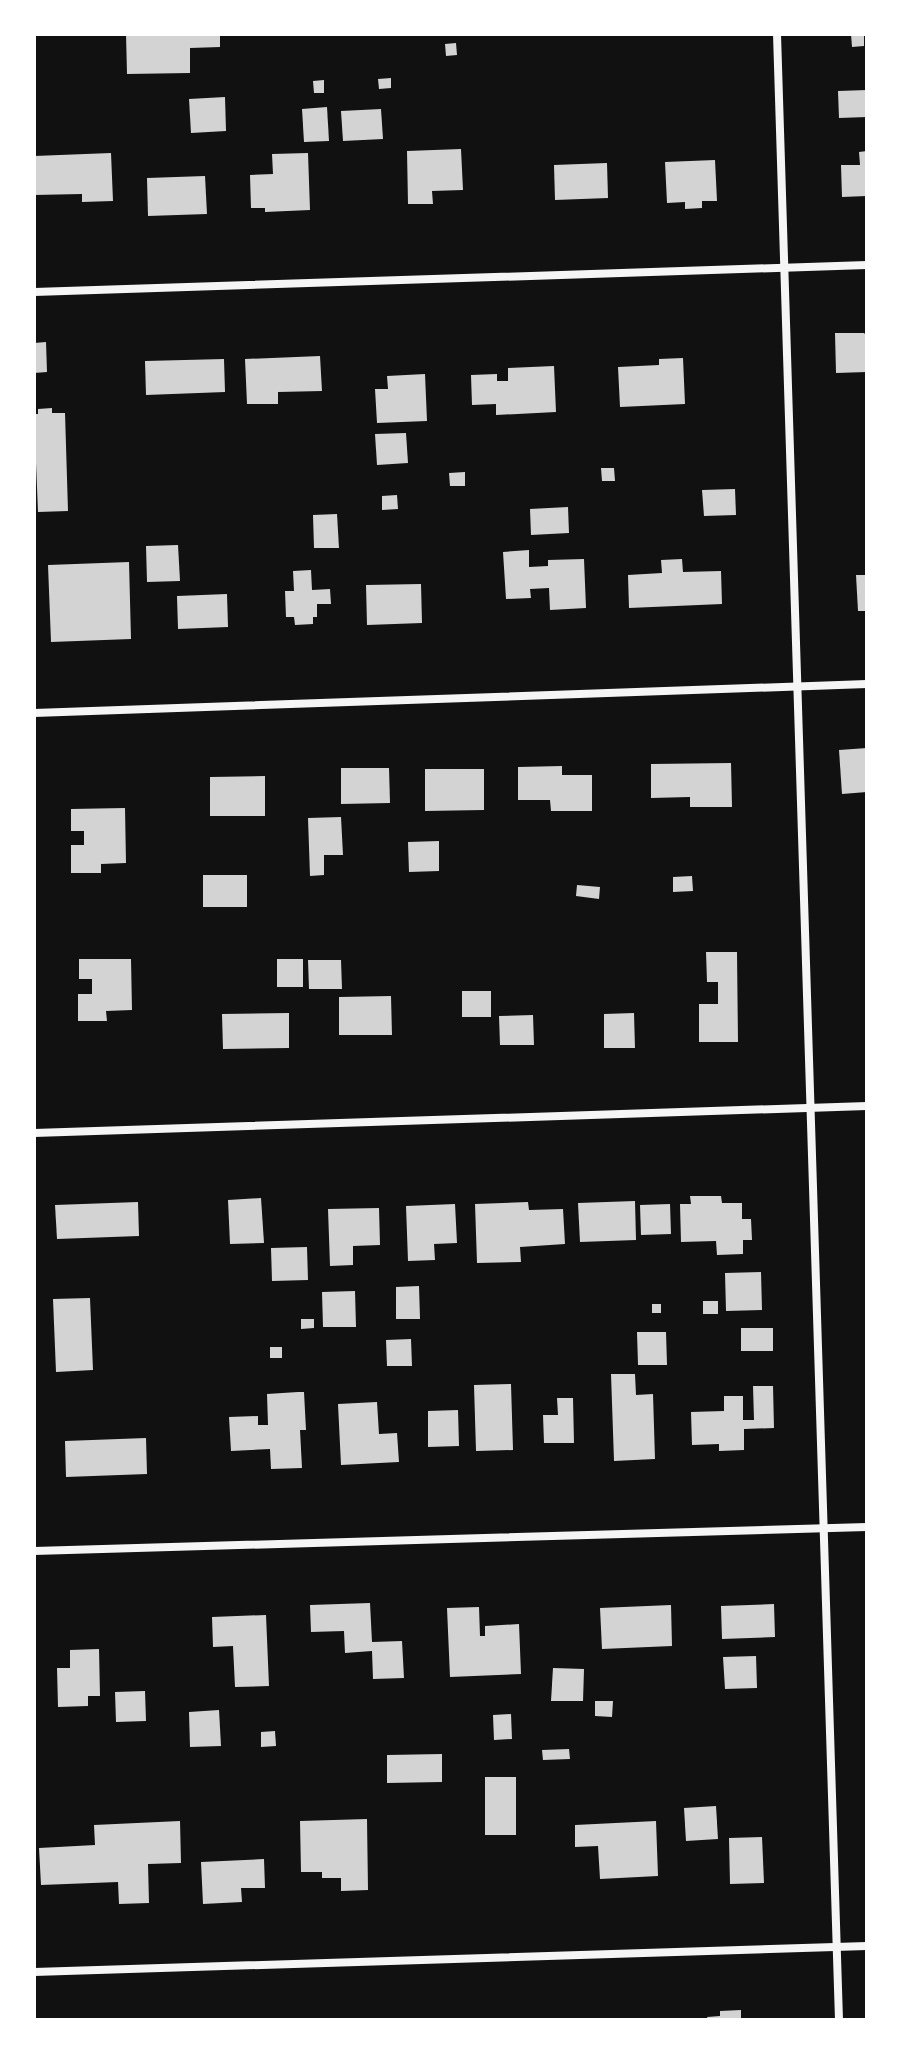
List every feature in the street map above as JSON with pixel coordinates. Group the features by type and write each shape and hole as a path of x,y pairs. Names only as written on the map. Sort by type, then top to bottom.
{"street":[{"path":"777,34 839,2020"},
{"path":"34,292 867,265"},
{"path":"34,713 867,684"},
{"path":"34,1133 867,1106"},
{"path":"34,1551 867,1527"},
{"path":"34,1972 867,1946"}],"building":[{"path":"126,34 220,34 220,47 190,48 190,73 127,74"},
{"path":"851,34 864,34 864,46 852,47"},
{"path":"456,43 457,55 446,56 445,44"},
{"path":"391,78 391,88 379,89 378,79"},
{"path":"324,80 324,93 314,93 313,81"},
{"path":"867,90 867,117 839,118 838,91"},
{"path":"225,97 226,131 191,133 189,99"},
{"path":"327,107 329,141 304,142 302,109"},
{"path":"381,109 383,139 343,141 341,111"},
{"path":"461,149 463,190 432,191 433,204 408,204 407,151"},
{"path":"867,151 867,196 842,197 841,165 860,165 859,152"},
{"path":"111,153 113,201 82,202 82,194 34,195 34,156"},
{"path":"308,153 310,210 265,212 265,208 251,208 250,175 273,174 272,154"},
{"path":"715,160 717,201 702,201 702,208 685,209 685,202 667,203 665,162"},
{"path":"607,163 608,198 555,200 554,165"},
{"path":"205,176 207,214 148,216 147,178"},
{"path":"835,333 864,333 867,336 867,372 836,373"},
{"path":"46,342 47,372 34,373 34,343"},
{"path":"320,356 322,391 278,392 278,404 247,404 245,359"},
{"path":"683,358 685,404 620,407 618,367 659,365 659,359"},
{"path":"224,359 225,392 146,395 145,361"},
{"path":"554,366 556,412 496,415 496,404 472,405 471,375 497,374 497,381 508,381 508,368"},
{"path":"425,374 427,421 377,423 375,389 388,389 387,376"},
{"path":"52,408 52,413 65,413 68,511 38,512 34,414 38,414 38,409"},
{"path":"406,433 408,463 377,465 375,434"},
{"path":"601,468 614,468 615,481 602,481"},
{"path":"465,472 465,486 450,486 449,473"},
{"path":"735,489 736,515 704,516 702,490"},
{"path":"397,495 398,509 382,510 382,496"},
{"path":"568,507 569,533 531,535 530,509"},
{"path":"337,514 339,548 314,548 313,515"},
{"path":"178,545 180,581 147,582 146,546"},
{"path":"529,550 529,567 548,566 548,560 584,559 586,608 550,610 549,588 530,589 531,598 506,599 503,552"},
{"path":"682,559 683,572 721,571 722,604 629,608 628,575 662,573 661,560"},
{"path":"129,562 131,639 51,642 48,565"},
{"path":"311,570 312,590 330,589 331,604 317,604 317,617 313,617 313,624 295,625 294,617 286,617 285,591 294,591 293,571"},
{"path":"856,575 867,575 867,611 858,611"},
{"path":"421,584 422,623 367,625 366,585"},
{"path":"227,594 228,627 178,629 177,596"},
{"path":"867,748 867,792 842,794 839,750"},
{"path":"731,763 732,807 690,807 690,797 651,798 651,764"},
{"path":"562,766 562,775 592,775 592,811 551,811 550,800 518,800 518,767"},
{"path":"341,768 389,768 390,803 341,804"},
{"path":"425,769 484,769 484,810 425,811"},
{"path":"265,776 265,816 210,816 210,777"},
{"path":"125,808 126,863 101,864 101,873 71,873 71,845 84,845 84,831 71,831 71,809"},
{"path":"341,817 343,855 324,855 324,875 310,876 308,818"},
{"path":"439,841 439,871 409,872 408,842"},
{"path":"203,875 247,875 247,907 203,907"},
{"path":"692,876 693,891 673,892 673,877"},
{"path":"577,885 600,887 599,899 576,896"},
{"path":"706,952 737,952 738,1042 699,1042 699,1004 718,1004 718,982 707,982"},
{"path":"79,959 131,959 132,1010 106,1011 107,1021 78,1021 78,994 92,994 92,979 79,979"},
{"path":"277,959 303,959 303,987 277,987"},
{"path":"308,960 341,960 342,989 309,989"},
{"path":"462,991 491,991 491,1017 462,1017"},
{"path":"391,996 392,1035 339,1035 339,997"},
{"path":"289,1013 289,1048 223,1049 222,1014"},
{"path":"634,1013 635,1048 604,1048 604,1014"},
{"path":"533,1015 534,1045 500,1045 499,1016"},
{"path":"690,1196 721,1196 722,1203 742,1203 742,1219 751,1219 752,1240 743,1240 743,1254 717,1255 716,1241 681,1242 680,1204 691,1204"},
{"path":"261,1198 264,1243 230,1244 228,1200"},
{"path":"635,1201 636,1240 580,1242 578,1203"},
{"path":"138,1202 139,1236 57,1239 55,1205"},
{"path":"528,1202 529,1210 563,1209 565,1244 520,1247 521,1262 477,1263 475,1204"},
{"path":"455,1204 457,1243 434,1244 435,1260 408,1261 406,1206"},
{"path":"670,1204 671,1234 641,1235 640,1205"},
{"path":"379,1208 380,1245 353,1246 353,1265 330,1266 328,1209"},
{"path":"307,1247 308,1280 272,1281 271,1248"},
{"path":"761,1272 762,1310 726,1311 725,1273"},
{"path":"419,1286 420,1319 396,1319 396,1287"},
{"path":"355,1291 356,1327 323,1327 322,1292"},
{"path":"90,1298 93,1370 56,1372 53,1299"},
{"path":"703,1301 718,1301 718,1314 703,1314"},
{"path":"652,1304 661,1304 661,1313 652,1313"},
{"path":"301,1319 314,1319 314,1328 301,1329"},
{"path":"741,1328 773,1328 773,1351 741,1351"},
{"path":"637,1332 666,1332 667,1365 638,1365"},
{"path":"411,1339 412,1366 387,1366 386,1340"},
{"path":"270,1347 282,1347 282,1358 270,1358"},
{"path":"611,1374 635,1374 636,1395 653,1394 655,1459 614,1461"},
{"path":"511,1384 513,1450 476,1451 474,1385"},
{"path":"753,1386 773,1386 774,1428 744,1429 744,1450 719,1451 719,1444 692,1445 691,1412 724,1411 724,1396 743,1396 743,1420 754,1420"},
{"path":"304,1392 306,1430 300,1430 302,1468 271,1469 270,1449 231,1451 229,1417 258,1416 258,1425 268,1425 267,1394"},
{"path":"557,1398 573,1398 574,1443 544,1443 543,1415 558,1415"},
{"path":"377,1402 379,1434 397,1433 399,1462 341,1465 338,1404"},
{"path":"458,1410 459,1446 428,1447 428,1411"},
{"path":"146,1438 147,1474 66,1477 65,1441"},
{"path":"370,1603 372,1642 402,1641 404,1678 373,1679 372,1651 345,1653 344,1631 311,1632 310,1605"},
{"path":"774,1604 775,1637 722,1639 721,1606"},
{"path":"671,1605 672,1646 602,1649 600,1608"},
{"path":"479,1607 480,1636 485,1636 485,1626 519,1624 521,1674 450,1677 447,1608"},
{"path":"266,1615 269,1686 235,1687 233,1646 213,1647 212,1617"},
{"path":"99,1649 100,1696 88,1696 88,1706 58,1707 57,1668 70,1668 70,1650"},
{"path":"756,1656 757,1688 725,1689 723,1657"},
{"path":"553,1668 584,1669 583,1701 551,1701"},
{"path":"145,1691 146,1721 116,1722 115,1692"},
{"path":"595,1701 613,1701 612,1717 595,1716"},
{"path":"219,1710 221,1746 190,1747 189,1712"},
{"path":"511,1714 512,1739 494,1740 493,1715"},
{"path":"275,1731 276,1746 261,1747 261,1732"},
{"path":"569,1749 570,1759 543,1760 542,1750"},
{"path":"442,1754 442,1782 387,1783 387,1755"},
{"path":"485,1777 516,1777 516,1835 485,1835"},
{"path":"716,1806 718,1839 686,1841 684,1808"},
{"path":"367,1819 368,1890 341,1891 341,1878 322,1878 322,1872 301,1872 300,1821"},
{"path":"180,1821 181,1863 148,1864 149,1903 119,1904 118,1882 41,1885 39,1848 95,1845 94,1825"},
{"path":"656,1821 658,1876 600,1879 598,1846 575,1847 575,1825"},
{"path":"762,1837 764,1883 730,1884 729,1838"},
{"path":"264,1859 265,1888 241,1888 242,1902 203,1904 201,1862"},
{"path":"741,2010 741,2020 708,2020 707,2017 720,2016 720,2011"}]}
